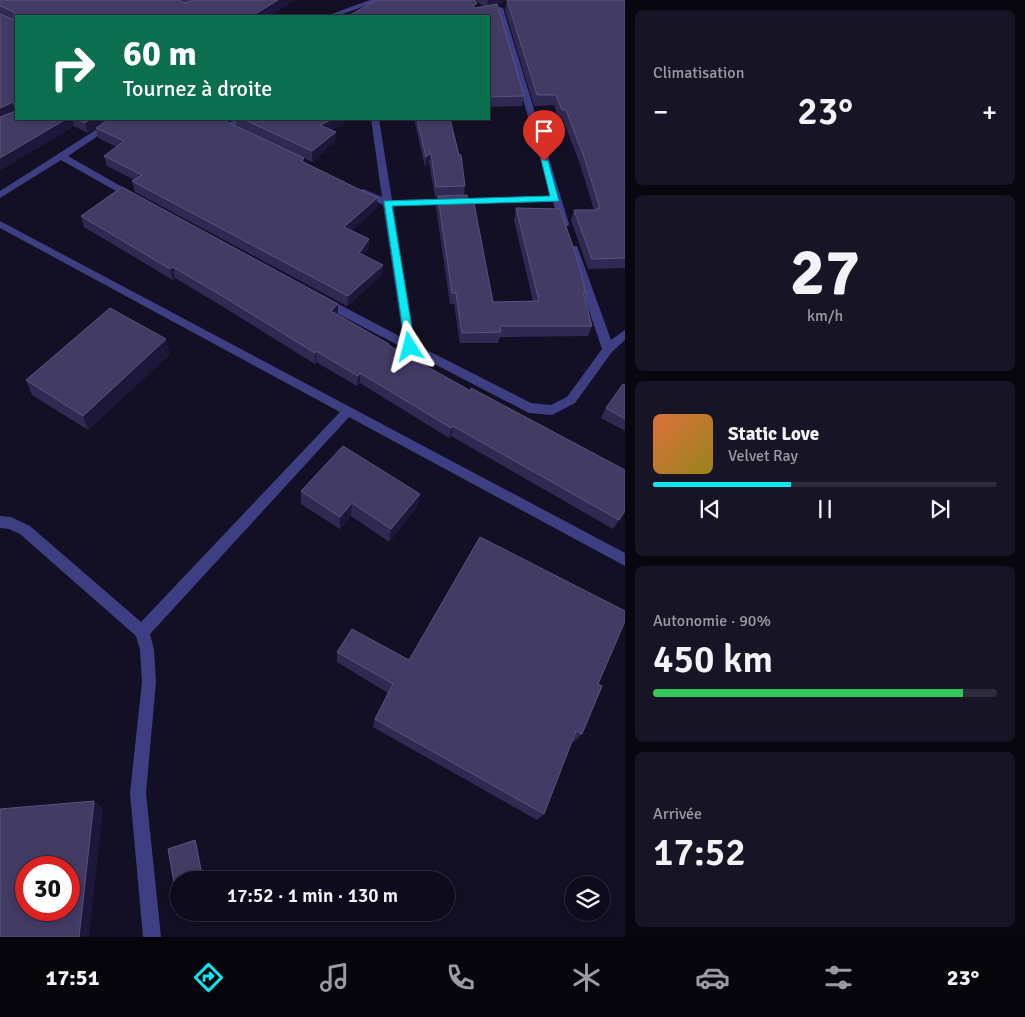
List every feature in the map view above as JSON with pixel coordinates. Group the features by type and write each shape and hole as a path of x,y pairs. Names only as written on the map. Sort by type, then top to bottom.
{"street":[{"path":"333,15 378,0"},
{"path":"499,8 556,199 608,349"},
{"path":"0,195 118,120"},
{"path":"226,127 242,120"},
{"path":"375,120 410,347"},
{"path":"61,156 144,203"},
{"path":"352,186 387,203 556,199"},
{"path":"0,224 625,560"},
{"path":"315,296 529,408 552,410 571,400 608,349 625,334"},
{"path":"142,632 348,411"},
{"path":"0,522 11,523 26,530 142,632 149,682 138,793 152,937"}],"building":[{"path":"0,0 178,0 185,3 195,0 278,0 254,15 15,15 15,107 13,102 0,108 0,14 14,20 14,12 0,6"},
{"path":"377,0 474,0 477,3 473,6 475,8 497,4 524,96 490,97 490,15 350,15"},
{"path":"507,0 625,0 625,258 592,259 574,210 598,210 597,208 600,208 583,154 566,110 562,110 556,95 537,95"},
{"path":"15,111 15,120 64,120 0,158 0,117"},
{"path":"79,120 90,120 85,123"},
{"path":"108,120 223,120 304,158 301,161 377,198 344,227 369,239 359,253 383,265 348,296 132,181 142,175 104,156 124,141 96,128"},
{"path":"245,120 331,120 320,125 336,132 312,151"},
{"path":"417,120 450,120 459,155 461,155 465,186 436,187 431,153 426,157"},
{"path":"122,187 338,304 331,311 388,345 471,391 471,388 625,470 625,511 619,520 453,426 451,428 360,373 358,376 316,351 315,353 173,267 170,269 81,216"},
{"path":"467,195 468,203 474,203 493,302 539,301 516,208 560,209 577,258 592,326 500,326 501,332 462,333 456,293 452,293 438,196"},
{"path":"110,308 166,339 83,416 26,380"},
{"path":"623,384 625,385 625,419 606,408"},
{"path":"343,446 420,494 391,529 352,503 340,517 301,491"},
{"path":"480,537 625,611 625,621 598,684 602,686 582,734 576,731 544,814 375,719 393,684 337,652 352,629 409,660"},
{"path":"94,801 79,937 0,937 0,809"},
{"path":"195,840 201,871 172,871 168,849"}],"route":[{"path":"410,347 387,203 556,199 544,161"}]}
